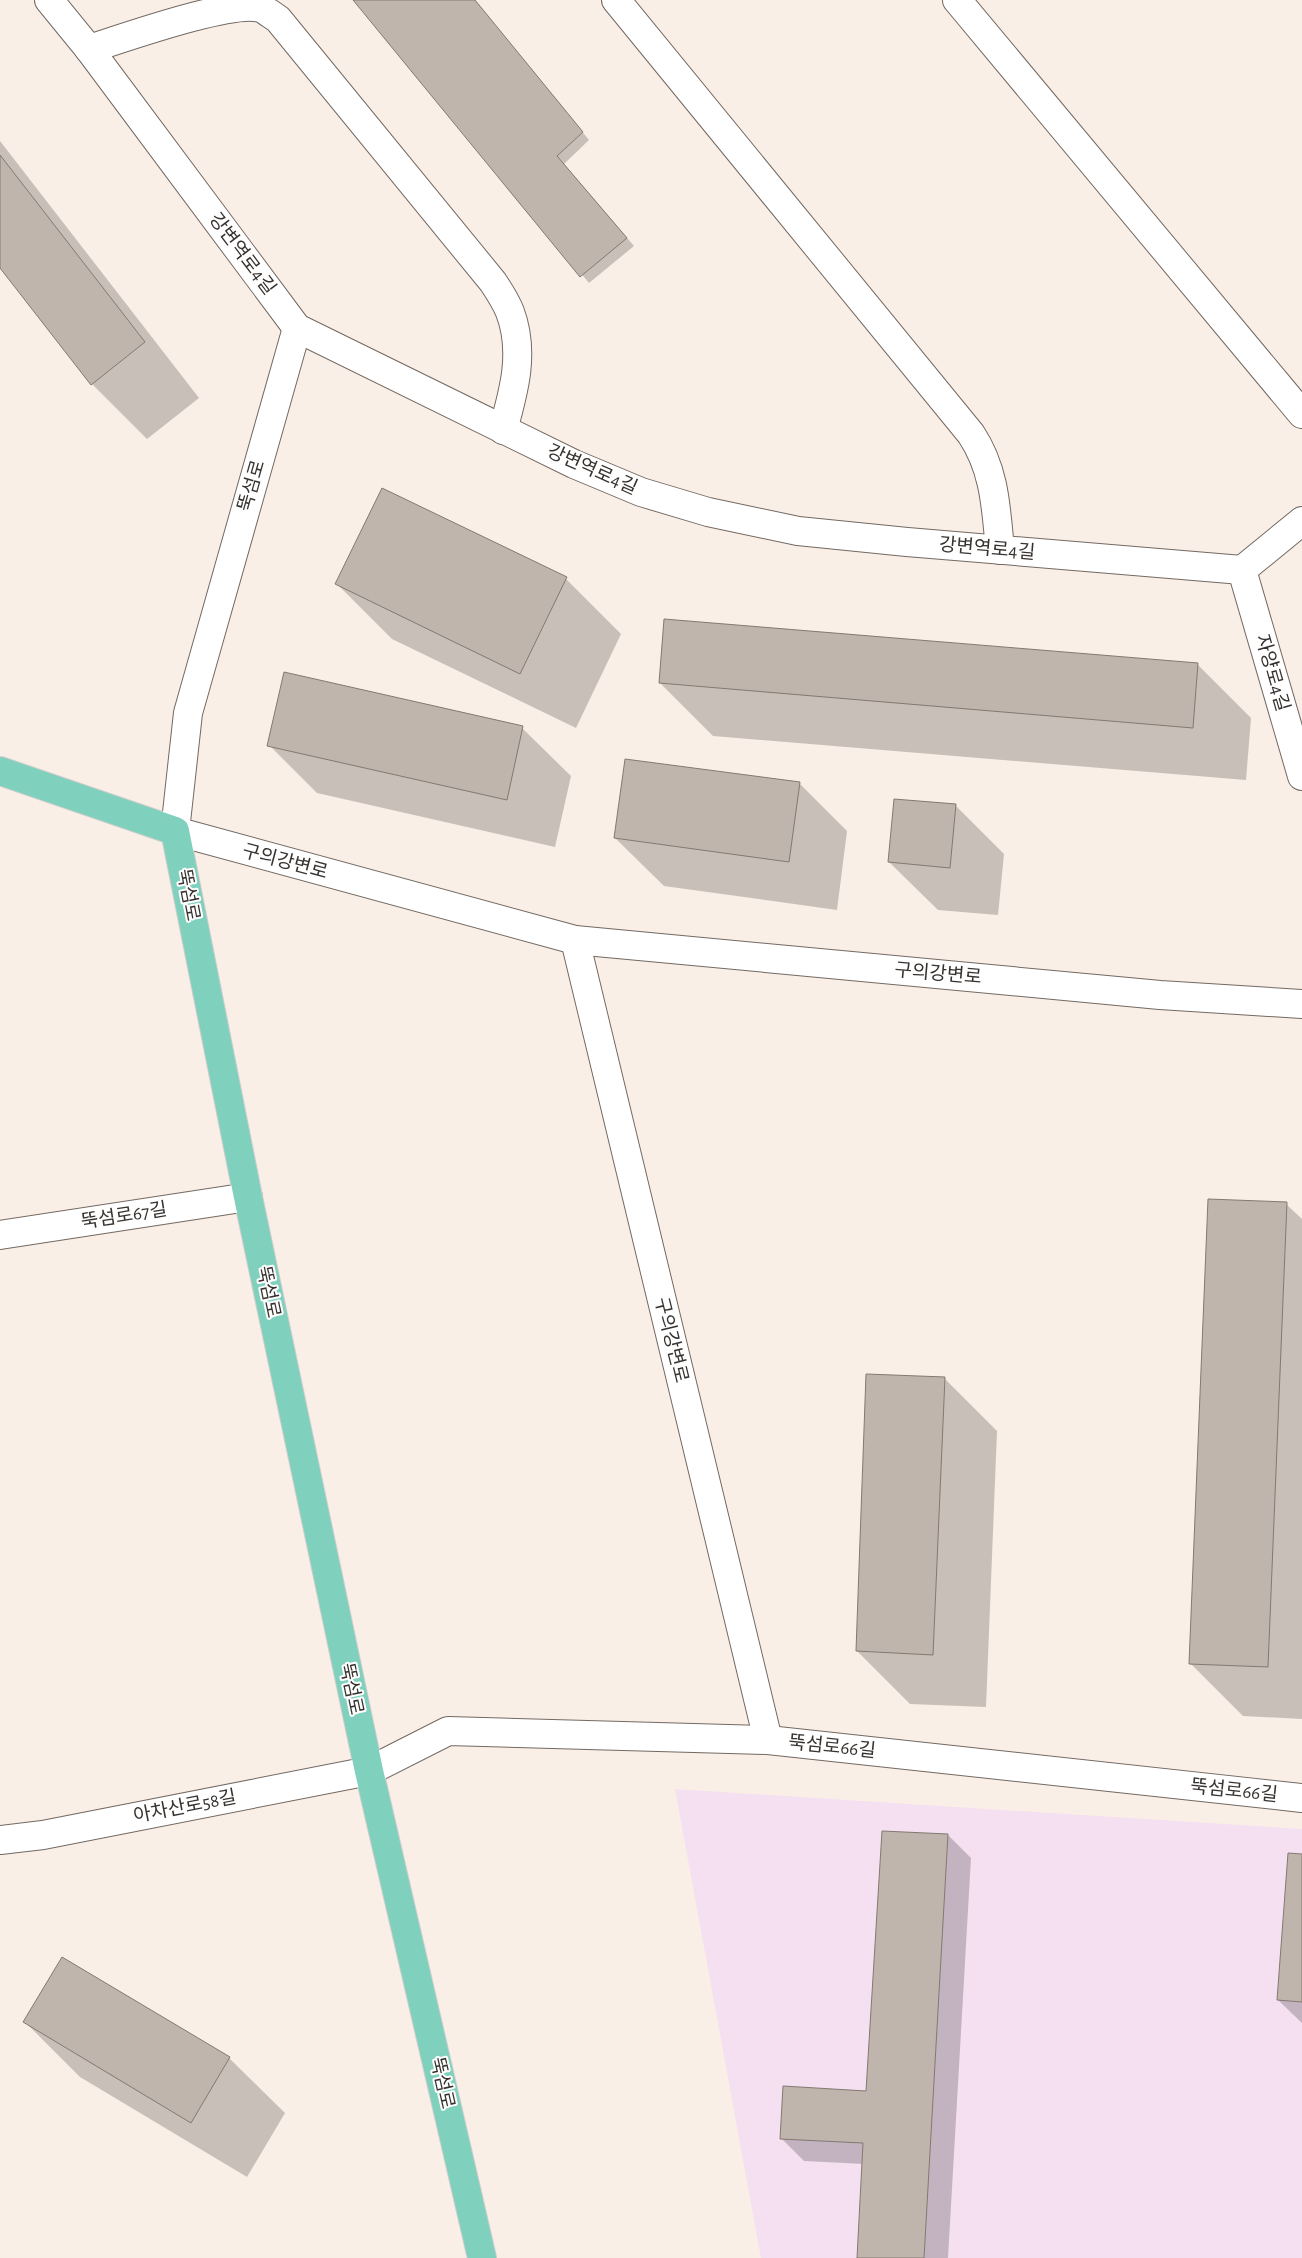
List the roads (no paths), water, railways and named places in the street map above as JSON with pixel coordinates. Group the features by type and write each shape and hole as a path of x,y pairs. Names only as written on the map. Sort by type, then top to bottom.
{"main road":[{"name":"구의강변로","path":"0,771 175,831"},
{"name":"뚝섬로","path":"175,831 248,1197 369,1771 482,2258"}],"street":[{"name":"강변역로4길","path":"49,0 89,49 297,328 574,464 641,492 708,512 798,531 1242,570"},
{"path":"616,0 971,434 982,451 993,482 1000,550"},
{"path":"957,0 1302,414"},
{"path":"89,49 217,9 240,6 261,8 278,19 493,282 510,310 516,331 518,356 514,390 503,430"},
{"name":"뚝섬로","path":"175,831 188,713 297,328"},
{"path":"1242,570 1302,521"},
{"name":"자양로4길","path":"1242,570 1302,776"},
{"name":"구의강변로","path":"175,831 574,940 1160,995 1302,1004"},
{"name":"구의강변로","path":"574,940 768,1740"},
{"name":"뚝섬로67길","path":"0,1235 248,1197"},
{"name":"뚝섬로66길","path":"369,1771 448,1731 768,1740 1302,1798"},
{"name":"아차산로58길","path":"0,1840 43,1835 369,1771"}]}
